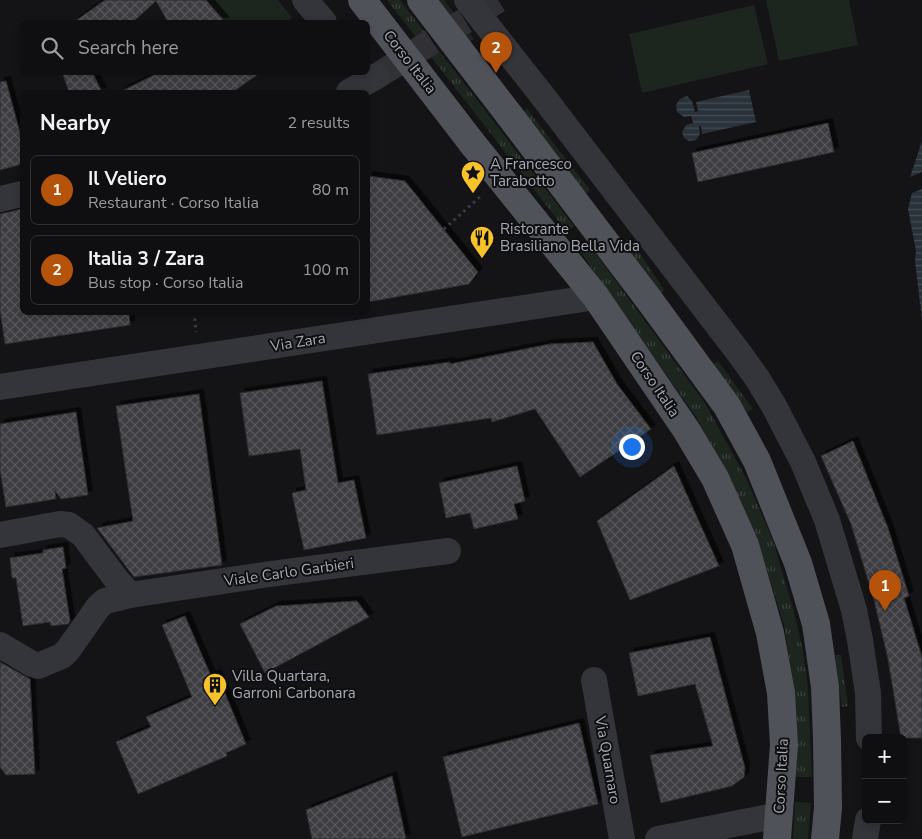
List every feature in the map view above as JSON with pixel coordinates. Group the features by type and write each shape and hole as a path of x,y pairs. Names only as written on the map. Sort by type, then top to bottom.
{"main road":[{"name":"Corso Italia","path":"362,0 472,143 596,297 687,431 714,478 745,545 770,633 781,693 784,745 778,827"},
{"path":"421,0 650,300 728,406 757,461 798,562 816,624 825,688 828,808 825,839"}],"street":[{"path":"306,0 322,20"},
{"path":"467,0 753,372 789,433 827,520 854,610 868,693 870,734"},
{"path":"343,75 345,90"},
{"path":"352,90 377,76"},
{"path":"0,199 20,194"},
{"name":"Via Zara","path":"0,387 596,297"},
{"path":"0,535 60,524 69,525 83,535 116,579 130,594"},
{"name":"Viale Carlo Garbieri","path":"0,644 38,666 62,656 99,606 105,601 130,594 448,551"},
{"name":"Via Quarnaro","path":"594,680 622,839"},
{"path":"865,839 867,824"},
{"path":"658,839 778,827"}],"path":[{"path":"444,229 481,196"}],"green space":[{"path":"206,0 278,0 292,18 289,20 223,20"},
{"path":"387,0 400,0 574,226 567,232"},
{"path":"437,0 444,0 474,39 469,42"},
{"path":"766,0 849,0 858,45 779,61"},
{"path":"754,5 768,64 642,93 629,34"},
{"path":"527,109 590,190 586,194 523,112"},
{"path":"630,238 664,290 661,294 624,242"},
{"path":"588,243 705,403 745,476 773,540 803,650 808,687 812,777 796,777 797,745 794,688 784,625 757,538 727,471 696,417 579,250"},
{"path":"718,361 753,409 747,412 713,364"},
{"path":"835,655 841,655 848,706 842,707"},
{"path":"795,802 811,803 808,839 793,839"}],"shaded area":[{"path":"749,90 756,122 702,134 701,126 699,126 700,134 696,140 689,141 684,138 682,132 686,125 693,123 691,116 684,117 677,112 676,105 680,99 687,96 692,101 695,112 698,111 696,102"},
{"path":"922,141 922,172 910,177"},
{"path":"922,189 922,320 915,261 916,251 908,209 912,193"}],"building":[{"path":"105,0 206,0 223,20 167,20 156,1 135,20 77,20"},
{"path":"63,75 94,75 101,90 68,90"},
{"path":"154,75 257,75 236,90 124,90"},
{"path":"6,81 20,133 20,165 0,170 0,82"},
{"path":"828,123 834,152 698,182 692,153"},
{"path":"370,176 405,181 478,272 469,284 370,302"},
{"path":"20,209 20,315 129,315 130,325 5,344 0,310 0,214"},
{"path":"593,342 617,384 651,429 580,477 535,409 492,422 491,418 377,435 368,374 450,362 450,364 550,344"},
{"path":"322,381 338,483 354,480 366,538 304,550 292,493 306,490 300,449 249,456 240,393"},
{"path":"199,394 222,565 134,577 97,528 133,521 116,406"},
{"path":"76,412 88,495 61,499 55,491 56,499 6,507 0,470 0,424"},
{"path":"853,441 888,528 909,596 904,598 922,657 922,738 907,738 907,734 900,734 888,659 874,600 851,524 821,456"},
{"path":"517,466 525,501 514,504 518,519 474,529 470,513 446,518 439,483"},
{"path":"674,466 719,566 630,600 597,521"},
{"path":"63,547 66,568 62,569 70,621 68,624 51,626 50,622 23,626 16,578 12,578 10,558 43,553 43,550"},
{"path":"357,601 369,617 265,673 240,624 276,606"},
{"name":"Villa Quartara, Garroni Carbonara","path":"185,616 211,676 217,674 246,744 226,753 227,756 138,794 116,742 151,727 146,717 192,697 162,625"},
{"path":"710,637 745,768 744,777 732,786 661,803 650,755 713,746 695,684 638,696 629,653"},
{"path":"0,662 30,679 35,774 6,775 0,767"},
{"path":"579,723 598,804 462,837 443,757"},
{"path":"392,776 406,839 312,839 306,810"}],"tunnel":[{"path":"377,76 498,0"}],"place":[{"name":"Italia 3 / Zara","path":"496,73"},
{"name":"A Francesco Tarabotto","path":"473,194"},
{"name":"Ristorante Brasiliano Bella Vida","path":"482,259"},
{"name":"Il Veliero","path":"885,611"},
{"name":"Villa Quartara, Garroni Carbonara","path":"215,706"}]}
